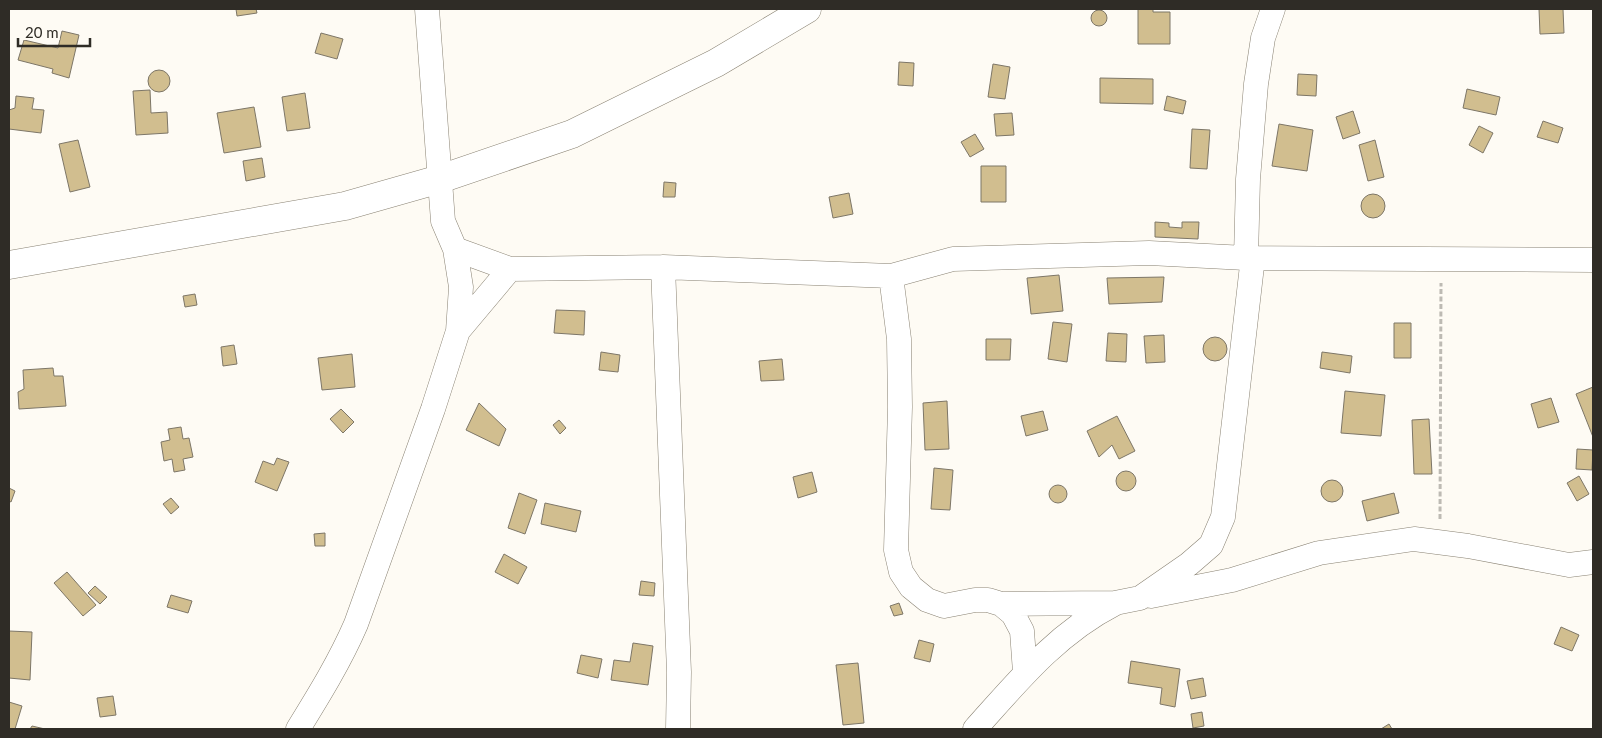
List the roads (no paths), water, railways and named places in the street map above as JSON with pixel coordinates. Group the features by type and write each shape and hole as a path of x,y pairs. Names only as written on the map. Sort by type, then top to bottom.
{"street":[{"path":"298,729 331,675 356,624 458,331 461,287 455,249 443,221 427,9"},
{"path":"9,265 345,206 440,179 572,134 716,63 806,9"},
{"path":"1140,598 1189,564 1211,545 1223,517 1249,258 1248,179 1256,84 1262,38 1273,9"},
{"path":"455,249 510,269 663,267 891,276 953,258 1149,253 1249,258 1593,260"},
{"path":"663,267 679,672 678,729"},
{"path":"458,331 510,269"},
{"path":"891,276 898,339 900,407 896,550 901,572 911,587 927,600 944,606 975,600 988,600 1001,604 1115,604"},
{"path":"976,729 1025,672 1074,628 1096,613 1115,604 1232,580 1319,552 1414,539 1468,546 1569,565 1593,562"},
{"path":"1001,604 1013,614 1022,632 1025,672"}]}
